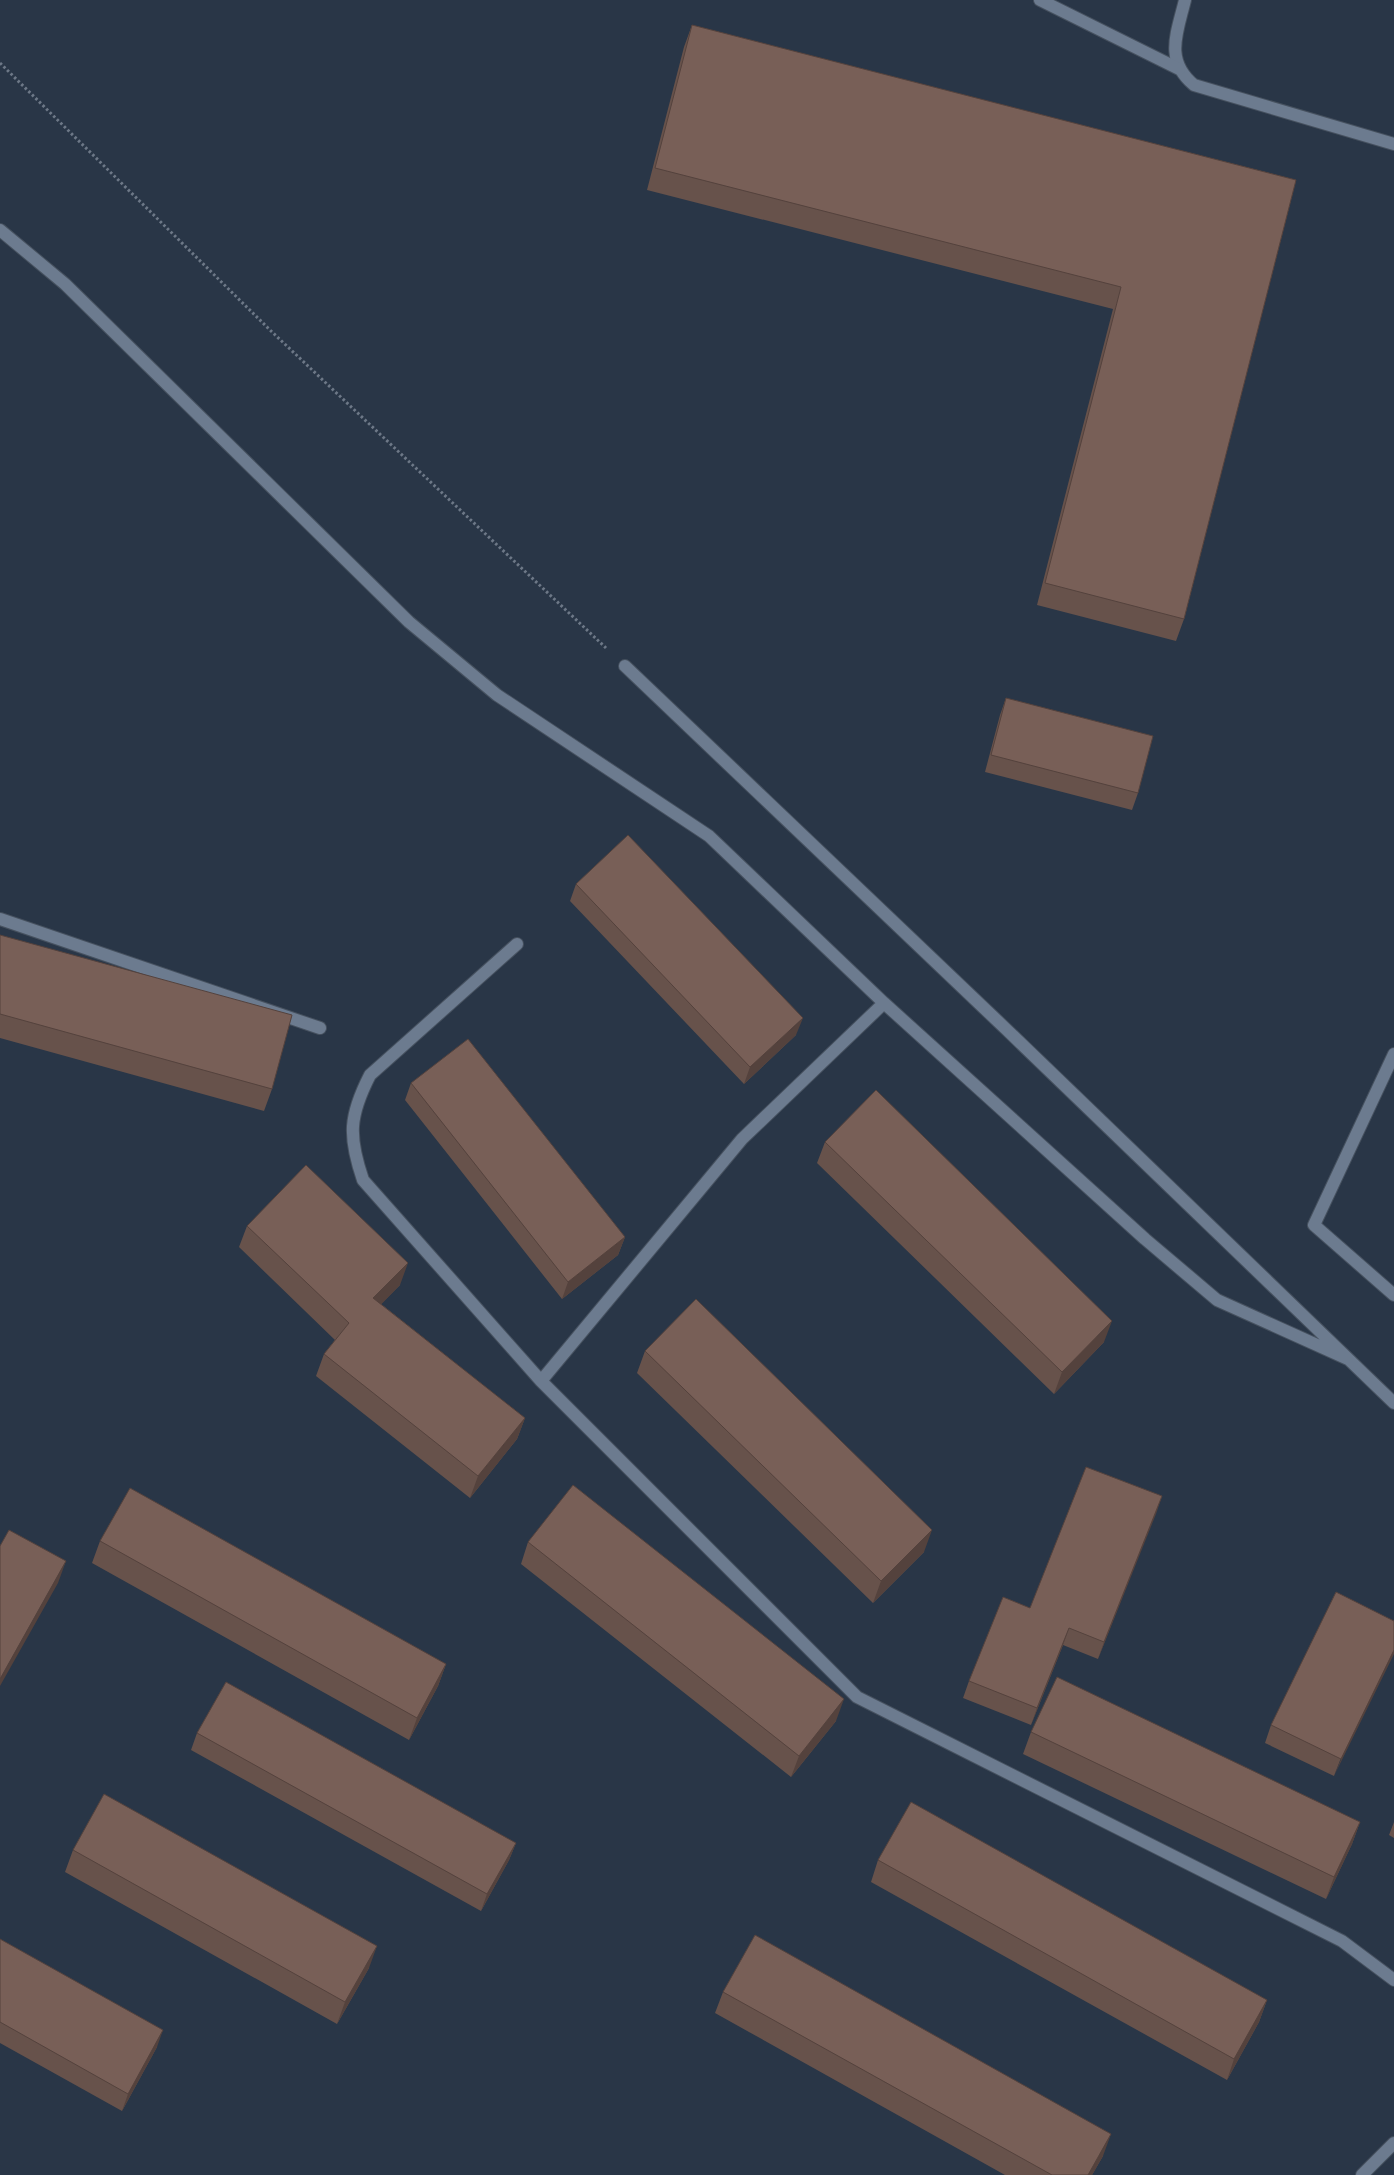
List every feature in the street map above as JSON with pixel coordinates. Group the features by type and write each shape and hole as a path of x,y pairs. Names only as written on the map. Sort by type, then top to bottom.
{"street":[{"path":"1040,0 1179,69 1194,85 1204,90 1394,144"},
{"path":"1179,69 1174,54 1185,0"},
{"path":"0,230 65,284 409,622 496,695 709,836 884,1003 1145,1239 1217,1300 1348,1359"},
{"path":"625,666 1021,1043 1394,1403"},
{"path":"0,919 320,1028"},
{"path":"517,944 370,1075 357,1099 352,1126 354,1154 363,1180 541,1381 857,1697 1342,1941 1394,1980"},
{"path":"541,1381 742,1140 884,1003"},
{"path":"1394,1054 1314,1224 1394,1295"},
{"path":"1362,2175 1394,2143"}],"path":[{"path":"0,63 271,331 625,666"}],"building":[{"path":"692,25 1296,180 1184,619 1045,583 1121,287 655,168"},
{"path":"1006,698 1153,736 1138,793 991,755"},
{"path":"628,835 803,1018 750,1067 576,884"},
{"path":"0,935 292,1015 272,1089 0,1014"},
{"path":"468,1039 625,1237 568,1282 411,1083"},
{"path":"876,1090 1112,1321 1062,1372 825,1142"},
{"path":"306,1165 408,1263 373,1298 525,1418 478,1476 324,1354 349,1323 247,1226"},
{"path":"696,1299 932,1530 881,1581 645,1351"},
{"path":"1086,1467 1162,1496 1104,1642 1069,1628 1037,1708 969,1681 1003,1597 1030,1608"},
{"path":"573,1485 844,1699 799,1756 528,1542"},
{"path":"130,1488 446,1664 417,1718 100,1541"},
{"path":"9,1530 66,1561 0,1679 0,1546"},
{"path":"1336,1592 1394,1621 1394,1650 1341,1759 1271,1725"},
{"path":"1057,1677 1360,1822 1334,1877 1031,1732"},
{"path":"226,1682 516,1843 487,1894 197,1733"},
{"path":"104,1794 377,1946 345,2002 73,1850"},
{"path":"911,1802 1267,2000 1234,2059 878,1860"},
{"path":"755,1935 1111,2134 1088,2175 1052,2175 723,1992"},
{"path":"0,1939 163,2030 128,2094 0,2022"}]}
